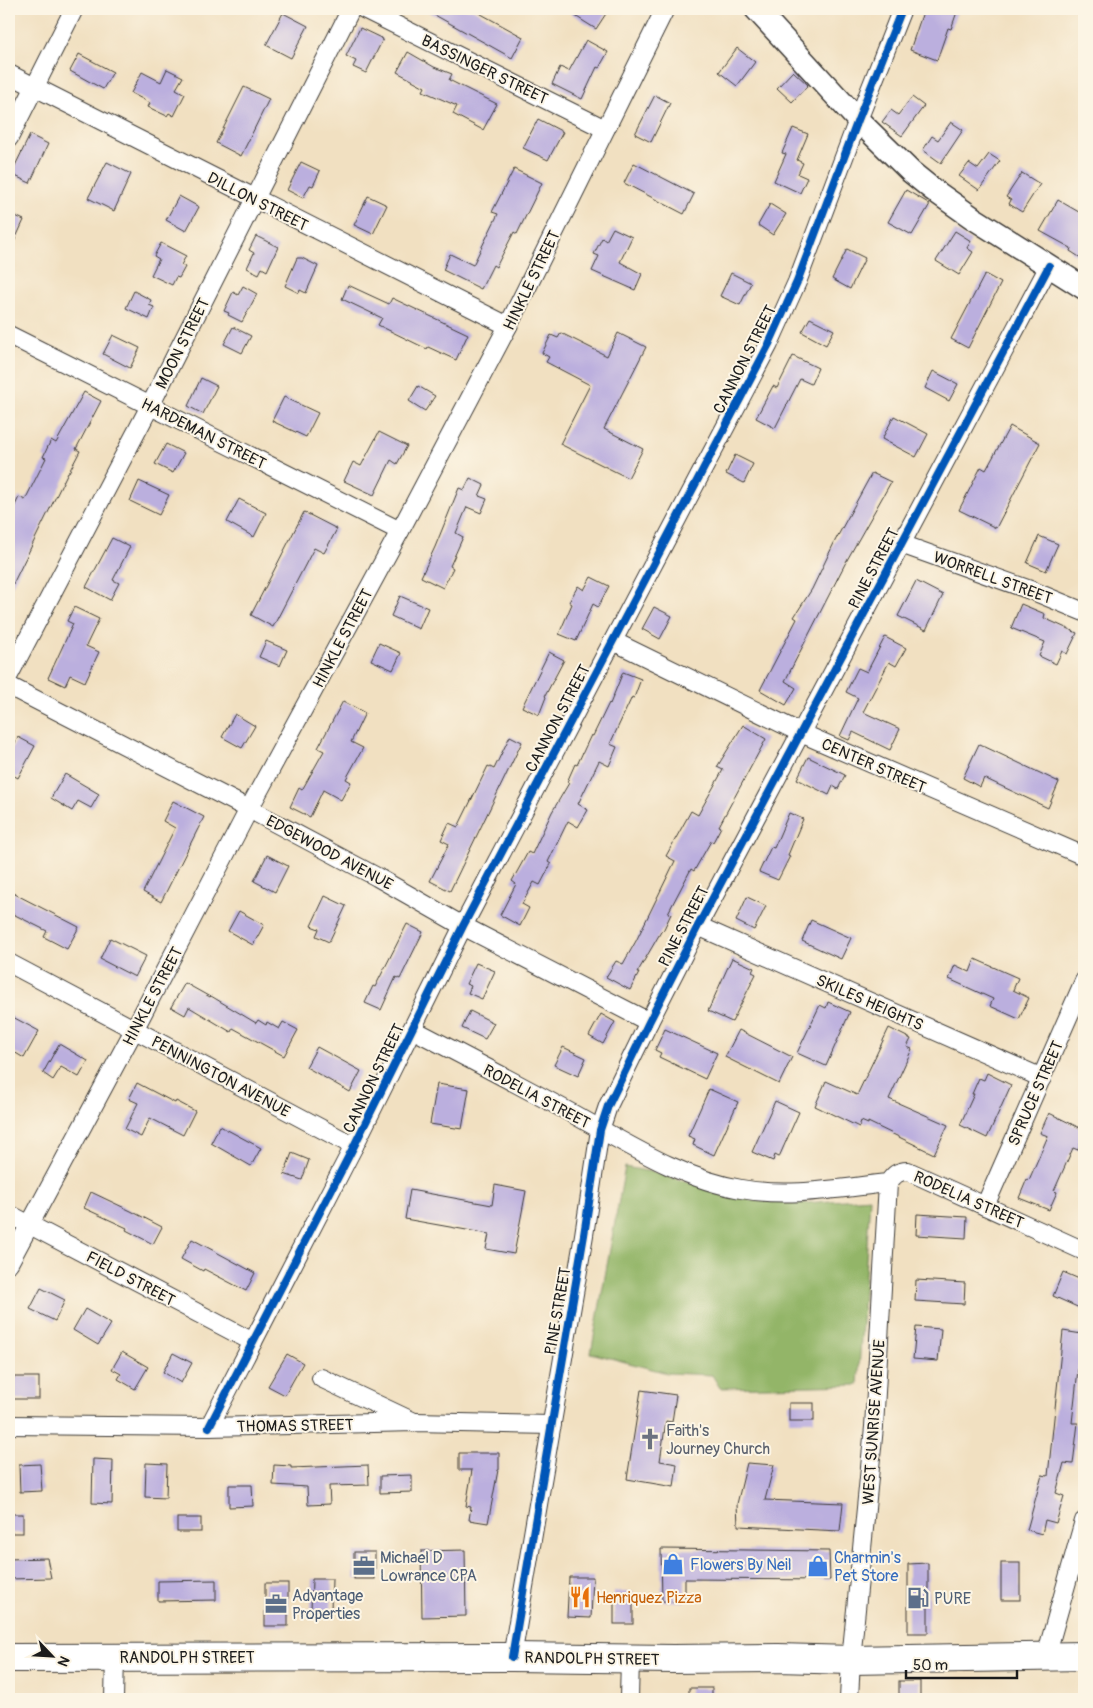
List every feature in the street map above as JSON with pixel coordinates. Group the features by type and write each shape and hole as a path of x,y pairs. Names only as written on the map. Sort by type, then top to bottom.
{"main road":[{"name":"RANDOLPH STREET","path":"9,1658 115,1656 778,1658 851,1660 1084,1656"}],"street":[{"path":"9,138 74,9"},
{"name":"MOON STREET","path":"9,675 150,406 351,9"},
{"name":"BASSINGER STREET","path":"364,9 606,129"},
{"name":"HINKLE STREET","path":"9,1263 134,1030 249,809 400,531 508,326 665,9"},
{"path":"756,9 858,120 911,172 932,189 1084,288"},
{"name":"CANNON STREET","path":"209,1427 354,1146 464,926 769,344 797,282 902,9"},
{"name":"DILLON STREET","path":"9,74 254,200 508,326"},
{"name":"PINE STREET","path":"512,1657 584,1235 600,1130 608,1106 698,926 1049,266"},
{"name":"HARDEMAN STREET","path":"9,335 400,531"},
{"name":"WORRELL STREET","path":"901,544 1033,591 1084,612"},
{"name":"CENTER STREET","path":"613,641 800,733 1084,856"},
{"name":"EDGEWOOD AVENUE","path":"9,686 249,809 464,926 649,1022"},
{"name":"SKILES HEIGHTS","path":"698,926 1042,1078"},
{"name":"PENNINGTON AVENUE","path":"9,963 354,1146"},
{"name":"SPRUCE STREET","path":"985,1206 1084,981"},
{"name":"RODELIA STREET","path":"412,1029 575,1115 631,1147 719,1185 744,1190 789,1193 888,1183 900,1171 908,1171 1084,1251"},
{"name":"WEST SUNRISE AVENUE","path":"849,1699 851,1660 874,1427 888,1183"},
{"name":"FIELD STREET","path":"9,1214 253,1342"},
{"path":"321,1378 414,1422"},
{"name":"THOMAS STREET","path":"9,1425 209,1427 414,1422 552,1425"},
{"path":"1046,1656 1084,1521"},
{"path":"114,1699 115,1656"},
{"path":"629,1699 630,1658"}],"green space":[{"path":"625,1167 652,1172 755,1201 805,1203 870,1198 858,1385 720,1388 712,1375 667,1373 591,1353"}],"building":[{"path":"424,9 472,9 523,37 512,58"},
{"path":"564,9 609,9 596,29"},
{"path":"924,9 958,9 951,29 948,28 937,60 910,50"},
{"path":"283,13 308,26 291,58 266,45"},
{"path":"360,28 383,39 366,73 353,67 356,61 346,56"},
{"path":"586,40 608,52 599,68 597,67 582,99 552,84 560,67 569,71"},
{"path":"737,48 755,62 737,86 719,72"},
{"path":"408,52 434,67 452,74 449,80 497,104 483,130 453,114 457,106 423,91 425,87 397,72"},
{"path":"79,54 113,72 103,89 70,71"},
{"path":"167,69 183,77 176,89 185,94 174,116 169,113 167,116 148,107 150,103 131,93 142,72 161,82"},
{"path":"793,71 808,85 792,102 777,88"},
{"path":"244,87 269,99 241,156 216,143"},
{"path":"655,95 670,103 651,142 635,134"},
{"path":"912,97 924,106 902,136 882,122 891,110 898,115"},
{"path":"538,119 563,132 548,160 523,148"},
{"path":"951,122 963,130 941,163 923,150 932,136 938,140"},
{"path":"793,128 808,134 797,160 803,163 798,174 807,178 800,193 774,181 786,154 782,153"},
{"path":"30,135 48,144 30,183 11,174"},
{"path":"989,154 1000,161 979,190 959,176 969,163 978,169"},
{"path":"107,162 131,174 114,211 88,198"},
{"path":"301,162 320,171 313,186 310,185 303,198 287,190"},
{"path":"634,163 694,194 684,214 624,183"},
{"path":"514,169 542,183 517,234 514,232 496,267 493,265 481,289 443,270 450,254 473,265 498,214 492,212"},
{"path":"1022,173 1040,184 1022,212 1009,204 1011,200 1006,197"},
{"path":"906,190 930,204 912,235 888,222"},
{"path":"179,196 199,207 186,231 166,220"},
{"path":"368,196 387,205 373,234 354,225"},
{"path":"1058,200 1084,215 1084,260 1070,251 1071,248 1040,231"},
{"path":"770,204 786,214 773,235 758,225"},
{"path":"9,213 24,220 9,253"},
{"path":"613,228 632,237 620,262 642,274 635,290 592,271 599,256 594,254 602,238 606,241"},
{"path":"955,231 971,241 967,248 973,252 959,275 936,261"},
{"path":"256,236 278,247 267,271 262,268 259,274 247,268 254,253 249,250"},
{"path":"161,243 186,256 181,265 185,267 179,278 176,277 172,285 151,275 159,259 154,256"},
{"path":"847,249 865,258 850,289 832,279"},
{"path":"297,258 302,258 318,266 306,293 300,290 299,293 285,286"},
{"path":"731,273 751,283 740,305 720,296"},
{"path":"985,274 1001,283 968,348 951,339"},
{"path":"348,285 389,304 392,298 468,334 456,360 428,347 427,349 378,325 382,318 342,299"},
{"path":"243,286 257,294 242,322 224,311 233,292 238,295"},
{"path":"134,291 151,300 149,305 154,307 149,319 126,308"},
{"path":"810,318 834,330 826,345 802,332"},
{"path":"233,327 251,336 242,353 224,344"},
{"path":"561,333 607,356 618,333 646,347 604,429 643,449 628,478 560,444 590,385 546,362 549,357 542,353 551,335 558,338"},
{"path":"113,335 140,348 130,368 103,354"},
{"path":"793,356 818,368 811,384 800,379 775,428 756,418 773,386 777,388"},
{"path":"933,371 958,384 949,401 925,388"},
{"path":"201,378 217,386 203,414 188,406"},
{"path":"418,386 435,396 425,411 409,401"},
{"path":"84,392 101,401 76,449 80,451 9,592 9,518 19,497 25,500 46,458 43,457 51,440 56,443"},
{"path":"284,397 318,413 306,437 272,421"},
{"path":"894,416 928,434 916,457 882,439"},
{"path":"1010,426 1040,443 996,528 959,510 981,467 986,470"},
{"path":"379,432 407,446 397,464 391,460 374,495 344,481 353,462 361,466"},
{"path":"166,444 184,453 173,473 155,464"},
{"path":"735,455 753,464 744,483 726,474"},
{"path":"872,473 891,482 847,560 785,681 796,688 786,705 760,690 797,619 794,617 812,589 835,541"},
{"path":"470,478 484,485 479,496 487,499 481,513 467,507 456,533 463,537 450,566 453,568 443,588 421,577 459,488 464,490"},
{"path":"139,481 169,495 159,515 130,501"},
{"path":"239,499 266,513 254,537 227,522"},
{"path":"304,512 337,529 324,553 314,548 273,627 251,615"},
{"path":"1039,536 1058,544 1046,571 1027,563"},
{"path":"112,538 130,547 113,580 119,583 110,600 86,587"},
{"path":"591,577 609,586 598,607 593,604 576,641 559,634 572,604 569,602 578,586 584,590"},
{"path":"916,581 943,595 926,630 898,616"},
{"path":"400,596 428,608 419,629 391,616"},
{"path":"1021,604 1045,614 1044,618 1077,633 1067,654 1062,651 1056,664 1039,656 1045,642 1011,628"},
{"path":"74,607 99,619 86,646 99,652 85,682 70,675 65,686 48,678 73,624 67,621"},
{"path":"654,607 672,616 660,639 642,629"},
{"path":"885,637 906,648 896,666 889,662 863,712 900,729 890,750 853,732 849,740 840,736 858,698 846,692 858,668 867,672"},
{"path":"266,641 287,650 280,666 259,657"},
{"path":"379,643 401,653 393,670 371,660"},
{"path":"549,652 564,660 545,696 539,715 522,707"},
{"path":"623,672 641,679 634,698 632,697 610,744 617,747 609,766 599,761 578,804 588,810 578,827 568,821 548,862 551,864 540,885 534,882 522,904 529,908 520,926 500,915 516,884 512,881 528,852 532,854 552,812 569,783 567,782 575,764 577,765 591,735 593,736 610,704"},
{"path":"343,701 365,713 351,742 363,748 346,779 351,782 341,800 323,790 310,817 290,807 299,788 302,790 324,751 318,748"},
{"path":"235,714 255,726 242,748 222,737"},
{"path":"743,725 766,739 719,826 721,827 713,842 711,841 694,871 691,869 668,913 671,914 663,931 637,973 639,973 630,990 606,977 616,961 623,964 636,941 675,861 666,856 691,811 698,815 723,770 717,767"},
{"path":"510,736 522,742 450,891 430,881 449,844 441,840 449,823 458,827 488,766 494,769"},
{"path":"18,737 35,746 18,778 9,773 9,754"},
{"path":"979,744 1059,782 1048,808 984,778 980,787 963,778"},
{"path":"808,757 845,775 838,789 833,786 829,795 797,779"},
{"path":"65,774 99,794 91,808 78,801 72,811 51,798"},
{"path":"173,801 204,817 161,902 143,892 175,828 163,821"},
{"path":"789,813 803,819 788,855 790,856 778,880 759,872 771,847 774,848"},
{"path":"267,855 288,866 275,892 254,881"},
{"path":"9,891 79,927 67,949 44,937 47,931 9,912"},
{"path":"325,896 346,906 329,942 316,936 319,929 311,926"},
{"path":"747,897 766,906 754,930 736,921"},
{"path":"239,911 264,925 253,945 228,931"},
{"path":"811,920 851,938 841,959 802,941"},
{"path":"407,924 423,932 400,979 396,977 381,1010 365,1003"},
{"path":"110,938 146,956 135,977 100,959"},
{"path":"732,958 754,968 752,972 756,974 732,1022 708,1011"},
{"path":"975,959 1018,978 1013,990 1029,998 1019,1019 990,1006 993,999 949,979 955,965 970,972"},
{"path":"476,963 495,971 482,999 468,993 471,986 466,984"},
{"path":"185,983 256,1023 258,1020 266,1025 267,1022 279,1029 283,1022 298,1030 284,1056 233,1028 231,1032 189,1007 185,1015 171,1007"},
{"path":"828,1002 850,1012 826,1066 797,1053 820,1005 826,1008"},
{"path":"470,1011 494,1023 485,1039 462,1028"},
{"path":"601,1014 615,1022 603,1044 589,1036"},
{"path":"9,1015 39,1031 24,1058 9,1049"},
{"path":"889,1028 911,1039 907,1047 912,1049 889,1099 948,1125 934,1154 868,1122 868,1124 861,1121 859,1127 815,1106 826,1081 857,1095"},
{"path":"665,1029 717,1053 705,1079 659,1057 661,1053 655,1050"},
{"path":"739,1030 792,1057 779,1084 725,1057"},
{"path":"59,1044 88,1061 79,1077 61,1067 53,1080 43,1073"},
{"path":"317,1047 361,1071 350,1092 306,1067"},
{"path":"563,1047 586,1058 578,1076 554,1065"},
{"path":"987,1073 1011,1085 987,1138 960,1125 979,1078 984,1080"},
{"path":"137,1083 195,1111 183,1135 150,1118 141,1137 125,1129 138,1103 129,1099"},
{"path":"437,1084 469,1089 462,1129 430,1124"},
{"path":"709,1089 738,1102 714,1155 693,1145 695,1139 688,1136"},
{"path":"775,1101 799,1112 779,1157 775,1155 773,1161 752,1152"},
{"path":"1049,1113 1084,1130 1084,1135 1078,1150 1073,1148 1054,1191 1057,1192 1049,1210 1019,1198 1048,1136 1040,1133"},
{"path":"220,1126 261,1148 251,1166 211,1143"},
{"path":"292,1153 309,1160 302,1180 284,1174"},
{"path":"495,1185 526,1191 514,1254 486,1249 489,1234 405,1219 410,1190 492,1205"},
{"path":"91,1192 162,1227 153,1244 126,1230 127,1228 84,1208"},
{"path":"917,1214 967,1217 966,1238 916,1235"},
{"path":"192,1239 255,1273 246,1291 181,1259"},
{"path":"1063,1272 1084,1281 1084,1310 1053,1296"},
{"path":"916,1280 965,1283 964,1304 915,1301"},
{"path":"41,1288 65,1300 55,1321 30,1309"},
{"path":"85,1309 111,1324 98,1345 73,1330"},
{"path":"916,1327 941,1329 938,1361 913,1359"},
{"path":"1063,1331 1082,1334 1072,1423 1078,1423 1073,1464 1064,1463 1056,1493 1064,1496 1056,1523 1045,1520 1042,1534 1027,1530 1042,1475 1048,1476"},
{"path":"122,1352 148,1367 135,1389 118,1379 121,1374 112,1369"},
{"path":"173,1353 192,1363 181,1383 163,1372"},
{"path":"287,1354 303,1363 285,1395 268,1386"},
{"path":"9,1377 39,1377 39,1399 9,1399"},
{"path":"641,1390 676,1395 672,1422 666,1421 660,1461 677,1464 674,1487 627,1479"},
{"path":"789,1403 814,1403 814,1421 789,1421"},
{"path":"459,1453 499,1453 499,1470 488,1523 469,1520 471,1507 466,1506 472,1470 459,1470"},
{"path":"93,1459 113,1460 112,1504 92,1503"},
{"path":"146,1463 167,1464 166,1498 145,1497"},
{"path":"747,1463 774,1465 765,1500 843,1503 840,1531 738,1526 737,1504"},
{"path":"40,1464 42,1491 20,1492 19,1465"},
{"path":"274,1465 291,1466 291,1468 368,1465 369,1485 329,1486 330,1504 308,1505 307,1487 273,1485"},
{"path":"412,1475 412,1492 380,1493 380,1476"},
{"path":"229,1485 252,1485 253,1506 229,1507"},
{"path":"9,1514 23,1514 23,1533 9,1533"},
{"path":"177,1518 201,1518 201,1532 177,1532"},
{"path":"661,1549 829,1551 830,1580 685,1579 685,1602 662,1601"},
{"path":"465,1550 466,1616 422,1617 421,1551"},
{"name":"Michael D Lowrance CPA","path":"354,1552 375,1552 375,1579 354,1579"},
{"path":"47,1558 51,1578 9,1579 9,1559"},
{"name":"PURE","path":"928,1563 928,1633 908,1633 908,1564"},
{"path":"1001,1563 1020,1563 1020,1600 1001,1600"},
{"name":"Henriquez Pizza","path":"569,1577 593,1577 591,1618 567,1617"},
{"path":"312,1579 332,1579 331,1611 311,1611"},
{"path":"216,1580 216,1600 158,1601 158,1581"},
{"name":"Advantage Properties","path":"265,1583 288,1583 288,1626 265,1626"},
{"path":"614,1592 633,1592 633,1624 614,1624"},
{"path":"899,1681 920,1681 920,1698 899,1698"},
{"path":"689,1688 712,1688 712,1699 689,1699"}],"cycle path":[{"path":"209,1427 354,1146 463,926 769,344 797,282 902,9"},
{"path":"512,1657 584,1235 600,1130 608,1106 698,926 1049,266"}],"place":[{"name":"Faith's Journey Church","path":"650,1439"},
{"name":"Flowers By Neil","path":"673,1564"},
{"name":"Michael D Lowrance CPA","path":"364,1566"},
{"name":"Charmin's Pet Store","path":"818,1566"},
{"name":"Henriquez Pizza","path":"580,1597"},
{"name":"PURE","path":"918,1598"},
{"name":"Advantage Properties","path":"276,1604"}]}
